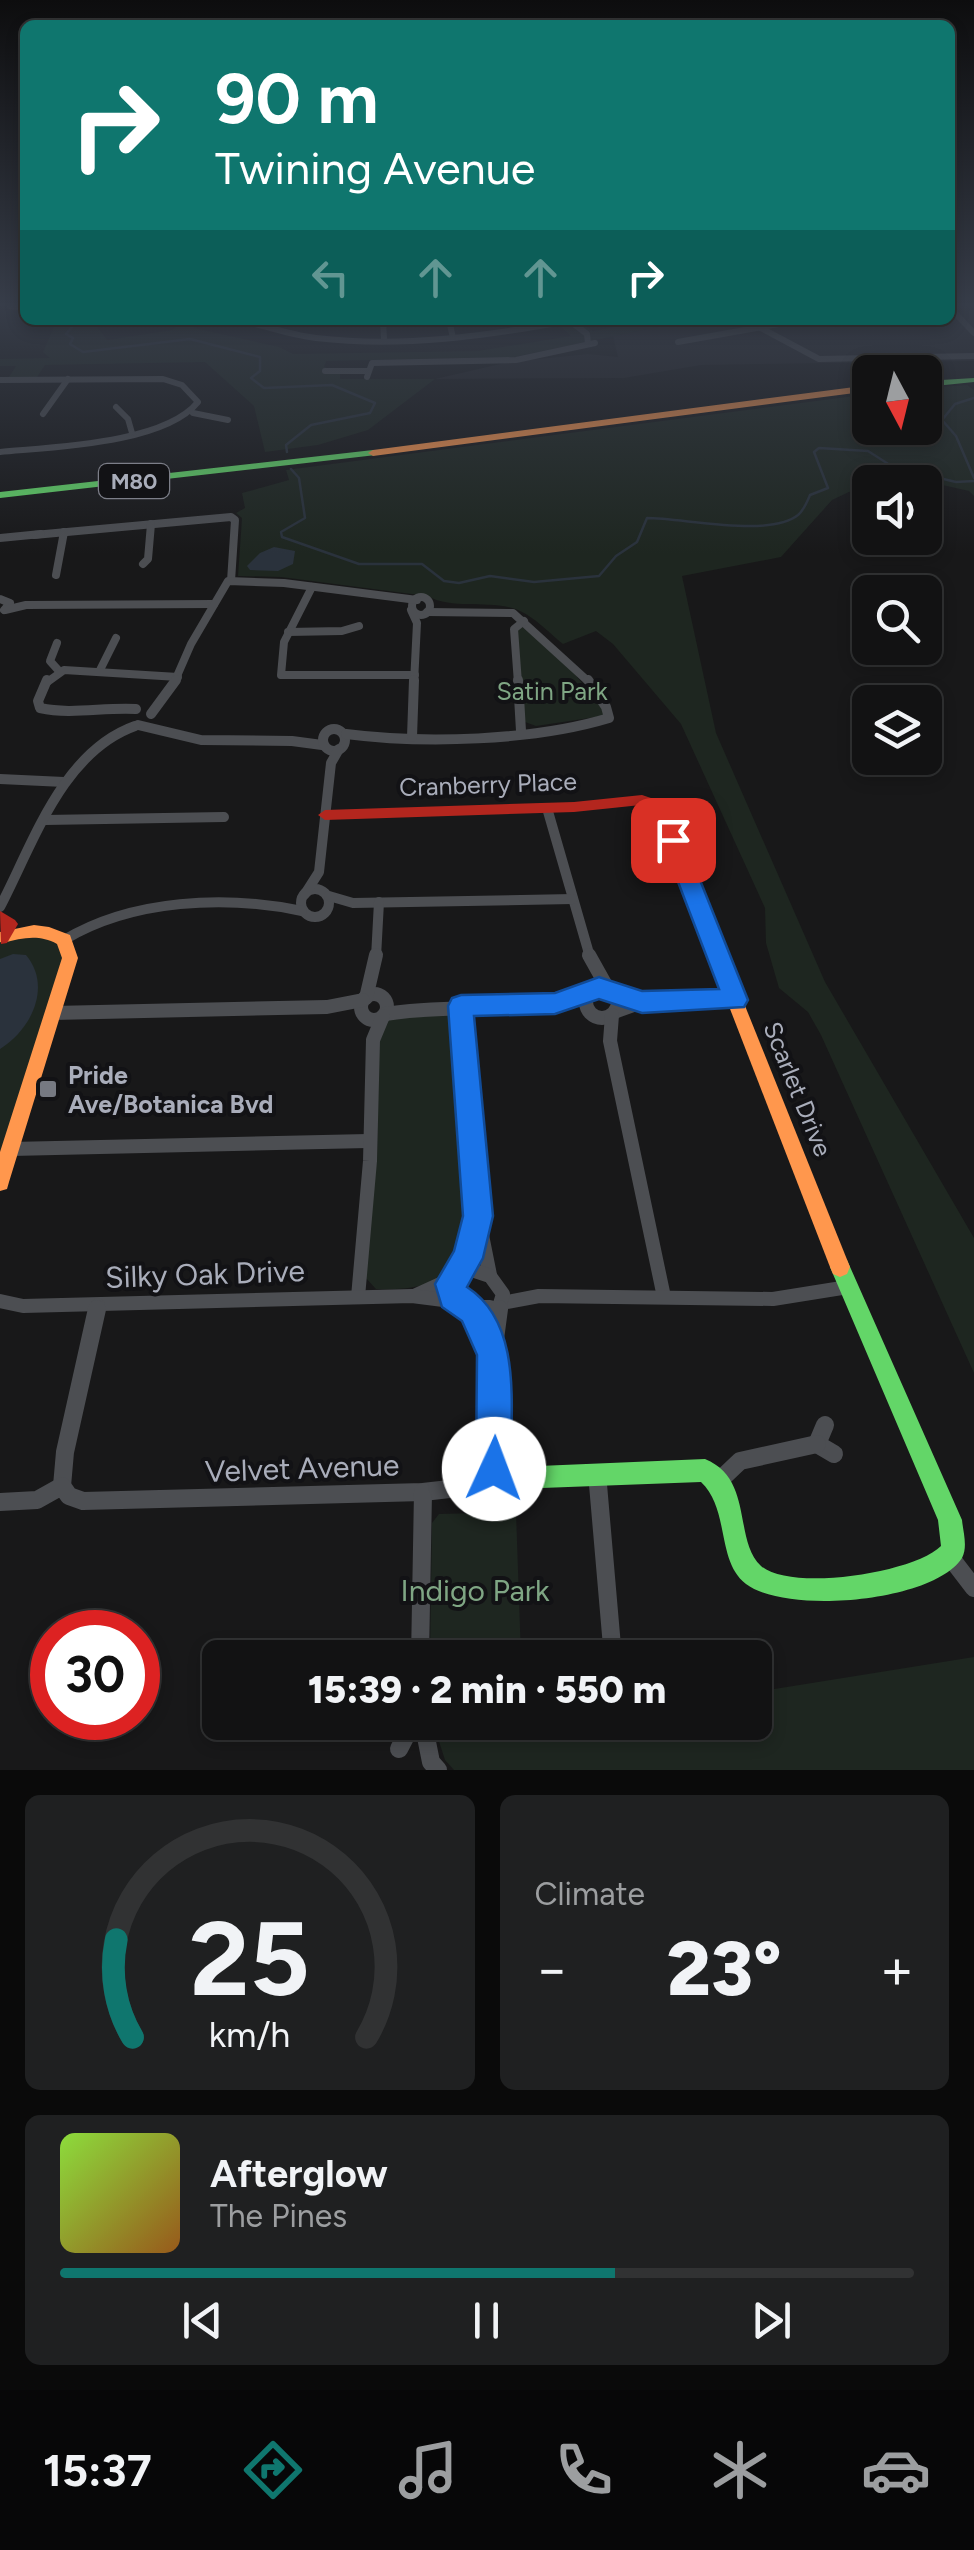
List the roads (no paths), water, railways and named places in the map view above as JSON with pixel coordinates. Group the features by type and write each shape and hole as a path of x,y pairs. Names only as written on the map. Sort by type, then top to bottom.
{"main road":[{"name":"M80","path":"0,494 312,458 842,389"},
{"name":"M80","path":"0,486 266,463"},
{"name":"Cranberry Place","path":"325,816 652,802"},
{"name":"Scarlet Drive","path":"652,802 662,813 848,1287 950,1520 956,1545 951,1558"},
{"path":"0,1182 70,958 64,940 46,931 27,930 4,921"},
{"path":"492,1474 515,1478 697,1470 720,1480 746,1564 768,1588 862,1585 934,1568 951,1558"}],"street":[{"path":"43,414 62,389"},
{"path":"184,389 197,398 193,413"},
{"path":"116,407 128,419 132,433"},
{"path":"0,452 167,427 193,413 228,420"},
{"path":"0,538 234,518 236,545 231,581"},
{"path":"144,564 151,524"},
{"path":"56,575 63,535"},
{"path":"131,564 154,566"},
{"path":"137,725 178,678 191,644 224,585 231,581 312,586 389,598 428,610 506,611 524,621 575,668 608,709 608,718 521,730 369,738 335,731 323,742"},
{"path":"312,586 290,622 278,670 285,676 415,675"},
{"path":"4,605 214,604"},
{"path":"412,606 417,623 412,737"},
{"path":"417,623 428,610"},
{"path":"521,730 514,629 524,621"},
{"path":"288,632 342,631 360,626"},
{"path":"100,670 116,638"},
{"path":"56,643 50,661 59,672"},
{"path":"160,727 145,712 114,708 62,713 44,710 38,705 40,690 59,672 100,670 178,678"},
{"path":"114,708 123,723"},
{"path":"4,921 44,820 64,782 123,723 145,712"},
{"path":"123,723 160,727 201,740 298,740 341,748 369,738"},
{"path":"303,901 319,872 332,763 348,739 346,734"},
{"path":"323,742 332,763"},
{"path":"0,779 64,782"},
{"path":"547,808 592,964 619,1002 610,1041"},
{"path":"44,820 224,817"},
{"path":"319,872 327,894 326,910"},
{"path":"64,940 82,928 158,907 274,904 327,894 353,902"},
{"path":"303,901 311,915 353,902 573,899"},
{"path":"374,1040 364,1008 374,972 379,902"},
{"path":"592,964 590,1002 610,1041 664,1298"},
{"path":"358,1297 370,1162 374,1040 384,1006 374,972"},
{"path":"53,1013 555,1004 590,1002 611,991 642,1002"},
{"path":"590,1002 614,1013 642,1002 735,1000"},
{"path":"364,1008 384,1006"},
{"path":"461,1006 478,1216 500,1304 494,1354 496,1456 492,1474"},
{"path":"11,1148 368,1141"},
{"path":"478,1216 451,1290 466,1306 494,1354"},
{"path":"457,1274 494,1279 538,1296"},
{"name":"Silky Oak Drive","path":"412,1296 457,1274"},
{"path":"500,1304 538,1296 774,1299 848,1287"},
{"name":"Silky Oak Drive","path":"0,1302 23,1306 98,1305 412,1296 487,1312 500,1304"},
{"path":"0,1502 37,1500 62,1486 65,1452 98,1305"},
{"path":"817,1444 825,1425"},
{"path":"720,1480 740,1461 817,1444 834,1454"},
{"path":"597,1473 611,1640"},
{"name":"Velvet Avenue","path":"62,1486 68,1496 82,1501 423,1492 476,1486 492,1474"},
{"path":"420,1640 423,1492"},
{"path":"951,1558 974,1588"},
{"path":"399,1749 404,1740"},
{"path":"427,1740 438,1770"}],"waterway":[{"path":"287,452 286,445 311,425 370,413 375,403 341,389"},
{"path":"974,398 955,404 942,420 956,436 974,478"},
{"path":"291,469 299,478 305,518 281,532 282,537 359,564 422,564 444,581 459,583 490,576 534,582 599,576 616,556 637,542 647,518 747,526 785,522 800,513 810,495 828,488 814,452 819,448 868,451 893,467 956,482 974,481"}],"place":[{"name":"Pride Ave/Botanica Bvd","path":"48,1089"}],"park label":[{"name":"Satin Park","path":"552,691"},
{"name":"Indigo Park","path":"475,1590"}]}
